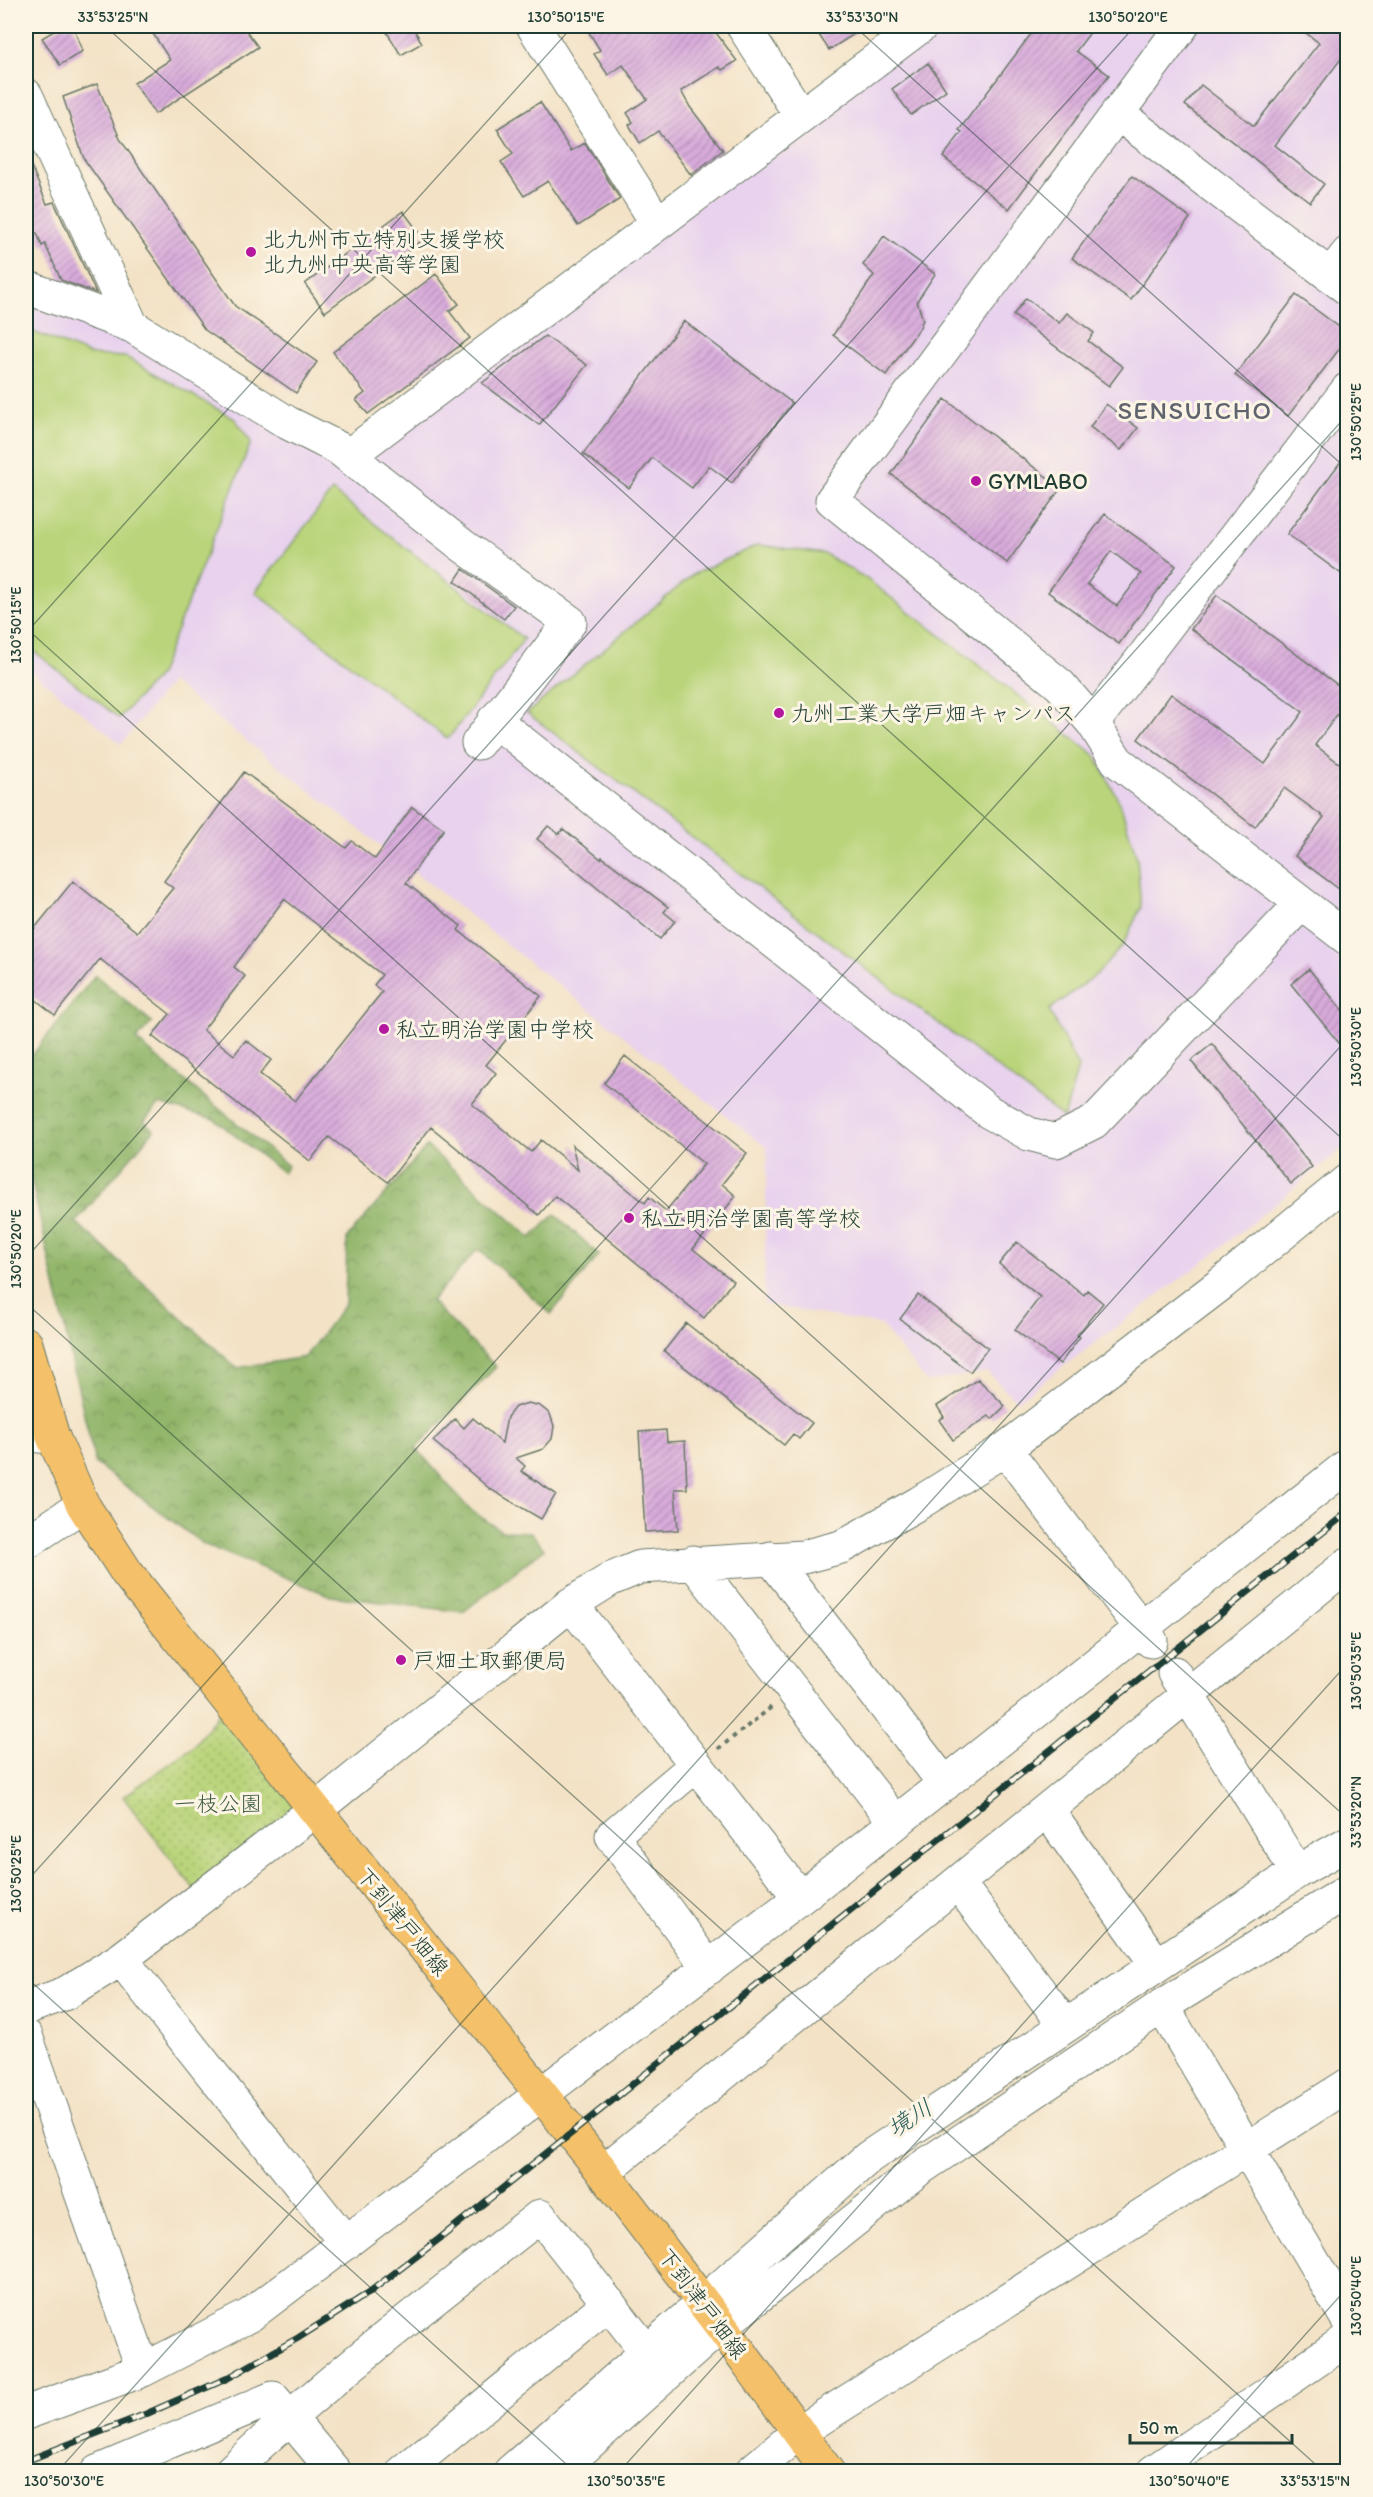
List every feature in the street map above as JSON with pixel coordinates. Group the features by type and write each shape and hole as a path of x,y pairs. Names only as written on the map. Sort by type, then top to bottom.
{"main road":[{"name":"下到津戸畑線","path":"26,1344 39,1436 127,1573 603,2172 712,2314 828,2472"}],"street":[{"path":"533,26 657,223"},
{"path":"743,26 801,116"},
{"path":"348,456 921,26"},
{"path":"1182,26 832,501 1060,685 1093,723 1117,761 1347,939"},
{"path":"26,95 132,326"},
{"path":"1117,113 1342,273"},
{"path":"26,287 132,326 288,423 338,448 463,546 570,622 486,731 989,1112 1029,1134 1056,1141 1094,1122 1301,904"},
{"path":"1093,723 1347,389"},
{"path":"26,2008 66,1993 121,1959 315,1810 571,1604 611,1579 640,1567 803,1557 842,1548 920,1503 1005,1449 1221,1284 1347,1180"},
{"path":"1005,1449 1146,1633"},
{"path":"26,2413 143,2370 250,2315 540,2093 709,1968 945,1784 1146,1633 1347,1465"},
{"path":"26,1543 83,1505"},
{"path":"771,1558 945,1784"},
{"path":"693,1562 896,1823"},
{"path":"603,2172 1047,1810 1181,1684 1347,1564"},
{"path":"571,1604 800,1898"},
{"path":"1181,1684 1297,1872"},
{"path":"696,1765 612,1836 709,1968"},
{"path":"1047,1810 1157,1965"},
{"path":"557,2472 869,2157 1297,1872 1347,1843"},
{"path":"958,1884 1065,2025"},
{"path":"510,2472 646,2351 712,2314 918,2170 1162,2006 1347,1891"},
{"path":"121,1959 346,2243"},
{"path":"1162,2006 1347,2320"},
{"path":"26,2036 143,2370"},
{"path":"751,2472 799,2432 1347,2085"},
{"path":"230,2472 288,2417 349,2366 540,2216 646,2351"},
{"path":"404,2472 609,2303"},
{"path":"1153,2472 1347,2339"},
{"path":"96,2472 273,2398 335,2472"}],"path":[{"path":"696,1765 793,1691"}],"shaded area":[{"name":"九州工業大学戸畑キャンパス","path":"936,26 1347,26 1347,1145 1211,1256 1017,1401 987,1372 927,1382 881,1325 764,1304 767,1148 171,682 121,744 26,667 26,303 136,345 332,466 368,457"}],"green space":[{"path":"26,329 91,355 126,357 235,419 251,442 159,675 119,718 26,645"},
{"path":"332,491 524,639 448,739 255,592"},
{"path":"758,545 825,554 867,579 1095,755 1120,803 1137,858 1141,907 1123,945 1097,974 1049,1010 1078,1067 1064,1118 527,713 694,574"},
{"path":"95,975 152,1022 136,1040 288,1166 283,1173 214,1119 159,1104 144,1121 154,1130 76,1222 237,1368 305,1357 345,1304 347,1238 427,1146 531,1238 555,1214 599,1255 551,1314 478,1249 431,1301 496,1367 416,1448 469,1509 502,1531 531,1532 544,1549 463,1612 331,1596 203,1544 95,1463 26,1156 26,1063"},
{"name":"一枝公園","path":"224,1706 308,1810 198,1894 123,1797 193,1747"}],"building":[{"path":"62,26 73,26 83,51 60,65 42,38"},
{"path":"148,26 243,26 258,47 155,114 134,83 170,60"},
{"path":"383,26 412,26 422,43 401,55"},
{"path":"585,26 711,26 737,61 722,70 719,67 681,91 690,107 723,150 691,175 658,131 640,143 629,125 633,122 627,113 647,99 623,65 608,75 594,54 600,50"},
{"path":"813,26 867,26 829,50"},
{"path":"1037,26 1095,26 1076,51 1109,75 1009,209 943,157 962,132 959,130"},
{"path":"1297,26 1347,26 1347,51 1275,145 1324,184 1310,202 1185,105 1201,85 1254,126 1319,43"},
{"path":"928,63 946,90 911,115 892,89"},
{"path":"97,84 120,139 235,306 317,362 296,393 205,330 84,159 63,97"},
{"path":"540,102 571,151 585,143 620,199 578,226 548,181 524,196 501,162 513,154 497,129"},
{"path":"26,154 47,204 54,202 96,293 61,280 45,244 42,246 37,233 28,230 31,223 26,220"},
{"path":"1132,176 1190,218 1131,300 1072,258"},
{"path":"403,211 424,239 325,312 305,284"},
{"path":"884,236 935,274 917,301 923,320 919,329 886,375 833,335 874,275 863,265"},
{"path":"436,274 459,304 449,311 470,338 368,414 356,400 365,393 333,352"},
{"path":"1296,295 1347,333 1347,339 1288,416 1235,375"},
{"path":"1026,298 1059,323 1067,313 1094,333 1088,341 1123,367 1109,386 1013,315"},
{"path":"684,321 792,403 732,483 709,466 692,488 652,458 629,488 583,454"},
{"path":"545,336 587,365 539,425 482,383"},
{"name":"GYMLABO","path":"945,399 1061,488 1007,563 891,474"},
{"path":"1106,404 1138,428 1121,450 1090,427"},
{"path":"1347,453 1347,578 1287,534"},
{"path":"1105,514 1176,566 1119,644 1048,592","holes":["1111,551 1141,574 1117,606 1087,584"]},
{"path":"463,569 514,606 504,619 455,581"},
{"path":"1217,595 1347,692 1347,701 1315,745 1347,769 1347,895 1295,856 1324,817 1284,788 1255,827 1138,739 1171,694 1265,764 1303,712 1191,629"},
{"path":"244,772 346,848 352,841 375,859 412,807 444,829 406,883 461,926 458,930 541,996 486,1065 496,1073 472,1104 531,1152 541,1140 578,1170 572,1145 645,1203 649,1197 666,1211 704,1164 604,1083 625,1056 747,1153 722,1184 736,1196 693,1249 733,1281 704,1318 555,1196 539,1215 431,1127 388,1182 329,1137 310,1161 152,1036 170,1014 100,959 55,1015 26,992 26,939 73,881 137,932 173,888 164,881","holes":["284,899 382,975 374,985 382,992 295,1101 260,1074 271,1060 246,1040 234,1055 203,1030 245,976 234,967"]},
{"path":"548,826 559,834 563,829 668,907 664,912 675,921 660,939 537,839"},
{"path":"1309,969 1347,1016 1347,1053 1291,984"},
{"path":"1212,1044 1312,1167 1291,1184 1191,1061"},
{"path":"1017,1242 1084,1295 1087,1290 1103,1303 1077,1335 1080,1337 1060,1364 1015,1330 1040,1297 999,1264"},
{"path":"918,1295 988,1348 970,1372 900,1319"},
{"path":"686,1323 812,1423 799,1439 793,1434 784,1445 664,1351"},
{"path":"978,1379 1005,1406 992,1419 989,1416 953,1440 939,1420 944,1417 937,1406"},
{"path":"528,1403 540,1406 550,1414 554,1426 552,1439 543,1449 516,1458 525,1466 521,1471 556,1494 541,1519 490,1489 433,1441 455,1419 464,1428 473,1418 502,1443 507,1417 515,1407"},
{"path":"666,1430 667,1442 685,1441 687,1489 675,1489 678,1530 645,1532 639,1432"}],"railway":[{"path":"26,2461 146,2414 228,2378 298,2338 367,2294 439,2239 1348,1512"}],"place":[{"name":"北九州市立特別支援学校 北九州中央高等学園","path":"251,252"},
{"name":"GYMLABO","path":"976,481"},
{"name":"九州工業大学戸畑キャンパス","path":"779,713"},
{"name":"私立明治学園中学校","path":"384,1029"},
{"name":"私立明治学園高等学校","path":"629,1218"},
{"name":"戸畑土取郵便局","path":"401,1660"}],"district":[{"name":"SENSUICHO","path":"1195,410"}],"water label":[{"name":"境川","path":"910,2118"}]}
